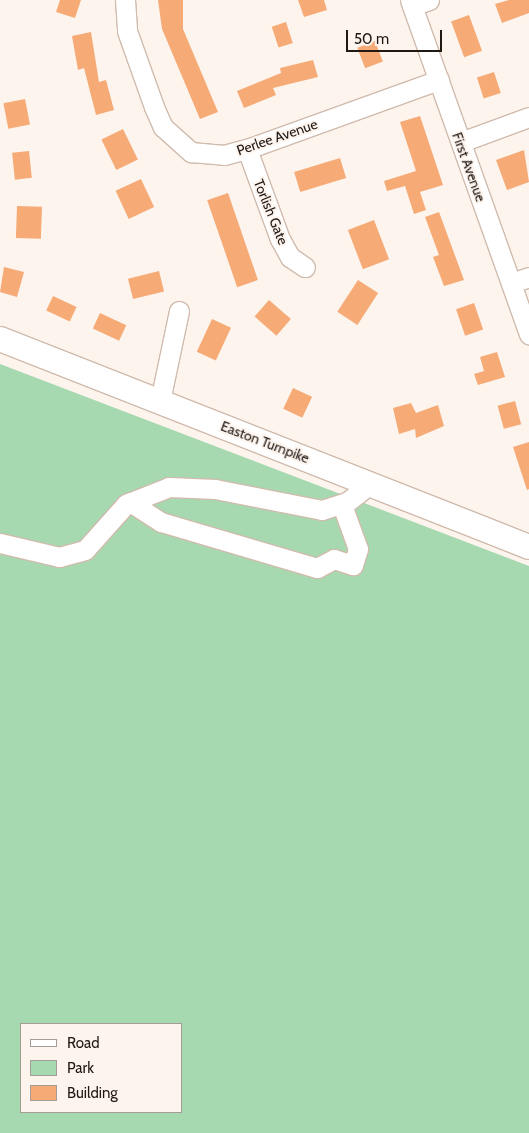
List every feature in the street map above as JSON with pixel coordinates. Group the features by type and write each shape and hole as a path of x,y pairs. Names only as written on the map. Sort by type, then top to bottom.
{"main road":[{"name":"Easton Turnpike","path":"0,338 529,547"}],"street":[{"name":"Perlee Avenue","path":"125,0 127,31 163,127 190,152 224,155 247,149 439,80"},
{"name":"First Avenue","path":"417,2 439,80 529,334"},
{"path":"461,142 529,118"},
{"name":"Torlish Gate","path":"247,149 280,239 290,257 305,267"},
{"path":"511,284 529,277"},
{"path":"160,401 179,311"},
{"path":"0,543 59,557 85,550 130,502 169,487 190,487 322,510 342,505 370,484"},
{"path":"130,502 161,522 317,568 334,559 353,565 358,549 342,505"}],"green space":[{"path":"0,364 529,566 529,1133 0,1133"}],"building":[{"path":"60,0 81,0 75,18 56,12"},
{"path":"158,0 183,0 183,29 218,112 200,119 162,29"},
{"path":"298,0 324,0 327,10 304,17"},
{"path":"509,0 529,0 529,13 502,23 495,4"},
{"path":"469,15 482,51 464,57 451,21"},
{"path":"286,22 293,43 279,48 272,27"},
{"path":"91,32 99,82 106,80 114,110 96,115 84,68 78,70 72,36"},
{"path":"375,41 383,62 365,68 357,48"},
{"path":"313,60 318,77 273,88 276,95 244,108 237,91 281,73 280,68"},
{"path":"494,72 501,93 484,98 477,78"},
{"path":"25,99 30,125 8,129 3,103"},
{"path":"420,116 443,185 420,192 426,210 414,214 405,186 387,191 384,181 416,171 400,122"},
{"path":"123,129 138,160 116,170 101,140"},
{"path":"524,150 529,182 507,190 496,160"},
{"path":"29,151 32,178 15,180 12,153"},
{"path":"340,158 346,178 300,192 294,172"},
{"path":"141,179 154,207 129,219 116,191"},
{"path":"228,193 258,280 237,287 207,200"},
{"path":"17,206 42,207 41,239 16,238"},
{"path":"439,212 464,280 444,286 433,257 439,255 425,217"},
{"path":"374,220 389,259 363,269 348,230"},
{"path":"4,267 24,272 17,297 0,292"},
{"path":"159,271 164,291 133,299 128,279"},
{"path":"358,280 378,293 357,325 337,312"},
{"path":"53,296 77,307 70,321 46,311"},
{"path":"269,300 291,319 276,336 255,317"},
{"path":"474,303 483,329 465,336 456,309"},
{"path":"100,313 126,325 119,341 93,328"},
{"path":"212,319 231,328 216,361 197,352"},
{"path":"497,352 505,377 478,385 474,374 484,371 480,357"},
{"path":"293,388 312,397 302,418 283,409"},
{"path":"515,401 521,424 504,429 498,406"},
{"path":"411,403 416,413 438,405 444,426 416,438 415,429 399,434 393,408"},
{"path":"529,442 529,489 527,490 513,447"}]}
